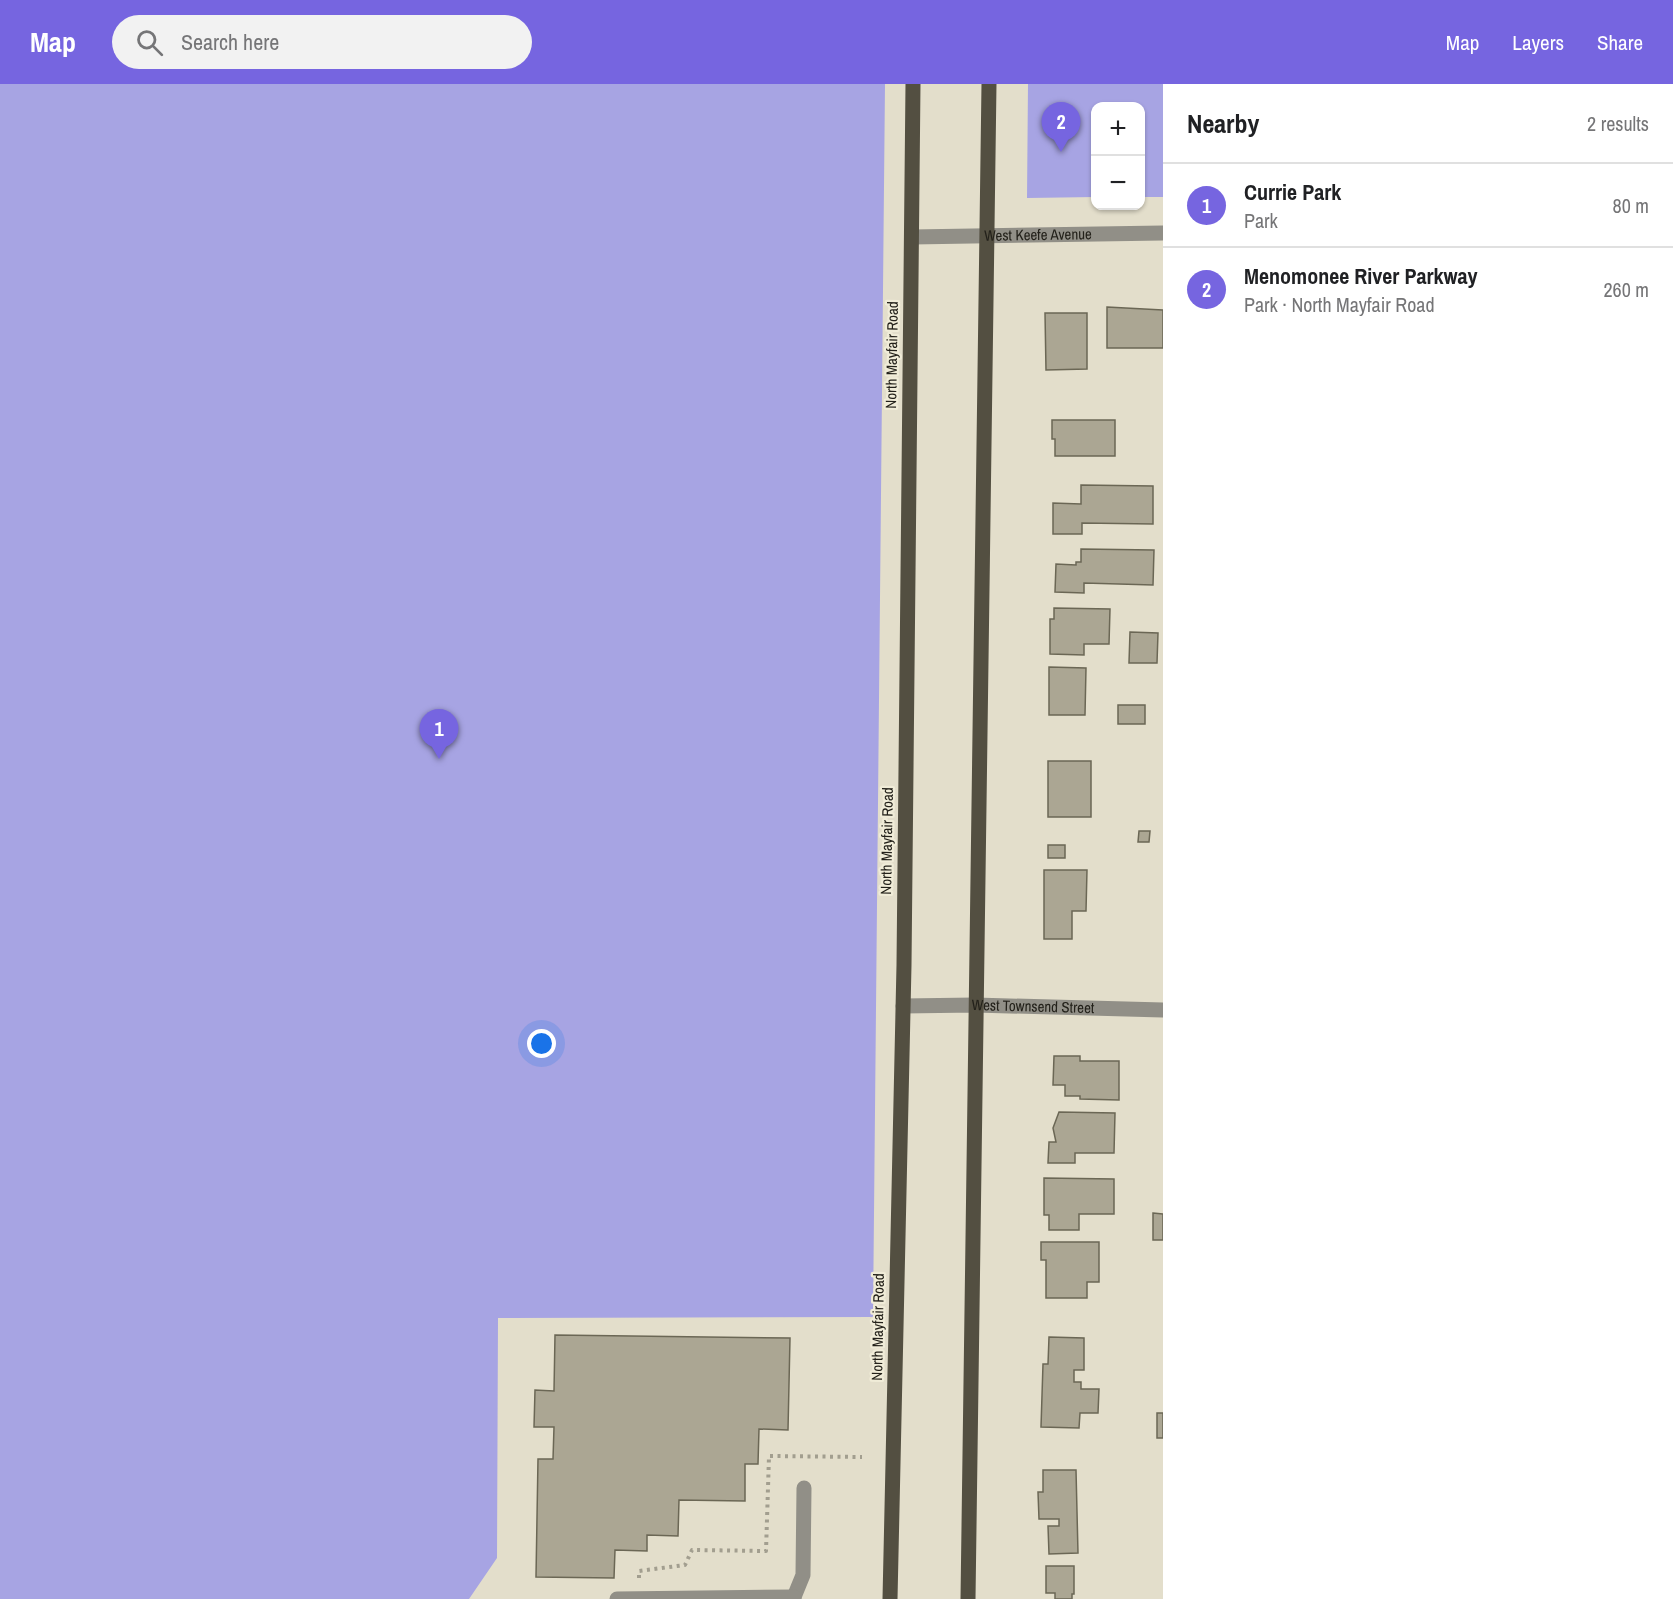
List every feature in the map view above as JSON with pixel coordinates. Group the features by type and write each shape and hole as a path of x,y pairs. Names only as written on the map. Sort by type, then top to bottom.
{"main road":[{"name":"North Mayfair Road","path":"890,1599 903,1006 913,84"},
{"path":"968,1599 989,84"}],"street":[{"name":"West Keefe Avenue","path":"912,237 1163,233"},
{"name":"West Townsend Street","path":"903,1006 975,1005 1163,1010"},
{"path":"617,1599 794,1598 803,1575 804,1488"}],"path":[{"path":"639,1581 639,1571 685,1565 692,1550 766,1551 769,1456 862,1457"}],"shaded area":[{"path":"0,84 885,84 873,1317 498,1318 497,1558 469,1599 0,1599"},
{"path":"1028,84 1163,84 1163,197 1145,197 1145,102 1091,102 1091,197 1027,198"}],"building":[{"path":"1107,307 1163,310 1163,348 1107,348"},
{"path":"1045,313 1087,313 1087,369 1046,370"},
{"path":"1052,420 1115,420 1115,456 1055,456"},
{"path":"1081,485 1153,486 1153,524 1082,523 1082,534 1053,534 1053,503 1081,504"},
{"path":"1081,549 1154,550 1153,585 1084,583 1084,593 1055,592 1056,564 1076,565 1076,562 1081,562"},
{"path":"1054,608 1110,609 1109,644 1084,644 1084,655 1050,654 1050,619 1054,619"},
{"path":"1130,632 1158,633 1157,663 1129,663"},
{"path":"1049,667 1086,668 1085,715 1049,715"},
{"path":"1118,705 1145,705 1145,724 1118,724"},
{"path":"1048,761 1091,761 1091,817 1048,817"},
{"path":"1139,831 1150,831 1149,842 1138,842"},
{"path":"1048,845 1065,845 1065,858 1048,858"},
{"path":"1044,870 1087,870 1086,911 1072,911 1072,939 1044,939"},
{"path":"1054,1056 1080,1056 1080,1061 1119,1061 1119,1100 1080,1099 1080,1096 1065,1096 1065,1085 1053,1085"},
{"path":"1059,1112 1115,1113 1114,1153 1075,1153 1075,1163 1048,1163 1049,1142 1056,1142 1053,1128"},
{"path":"1044,1178 1114,1179 1114,1214 1079,1214 1079,1230 1049,1230 1049,1215 1044,1215"},
{"path":"1153,1213 1163,1214 1163,1240 1153,1240"},
{"path":"1041,1242 1099,1242 1099,1282 1087,1282 1087,1298 1046,1298 1046,1260 1041,1260"},
{"path":"555,1335 790,1338 788,1430 759,1429 758,1464 745,1464 745,1501 679,1500 678,1536 647,1535 647,1551 615,1550 614,1578 536,1577 538,1459 553,1459 554,1427 534,1427 535,1390 554,1391"},
{"path":"1049,1337 1084,1338 1084,1370 1074,1370 1074,1382 1081,1382 1081,1389 1099,1389 1098,1413 1080,1413 1079,1428 1041,1427 1043,1364 1048,1364"},
{"path":"1157,1413 1163,1413 1163,1438 1157,1438"},
{"path":"1043,1470 1076,1470 1078,1553 1049,1554 1048,1526 1059,1526 1059,1519 1039,1519 1038,1492 1043,1492"},
{"path":"1046,1566 1074,1566 1072,1599 1055,1599 1055,1593 1046,1593"}],"place":[{"name":"Menomonee River Parkway","path":"1061,152"},
{"name":"Currie Park","path":"439,759"}]}
